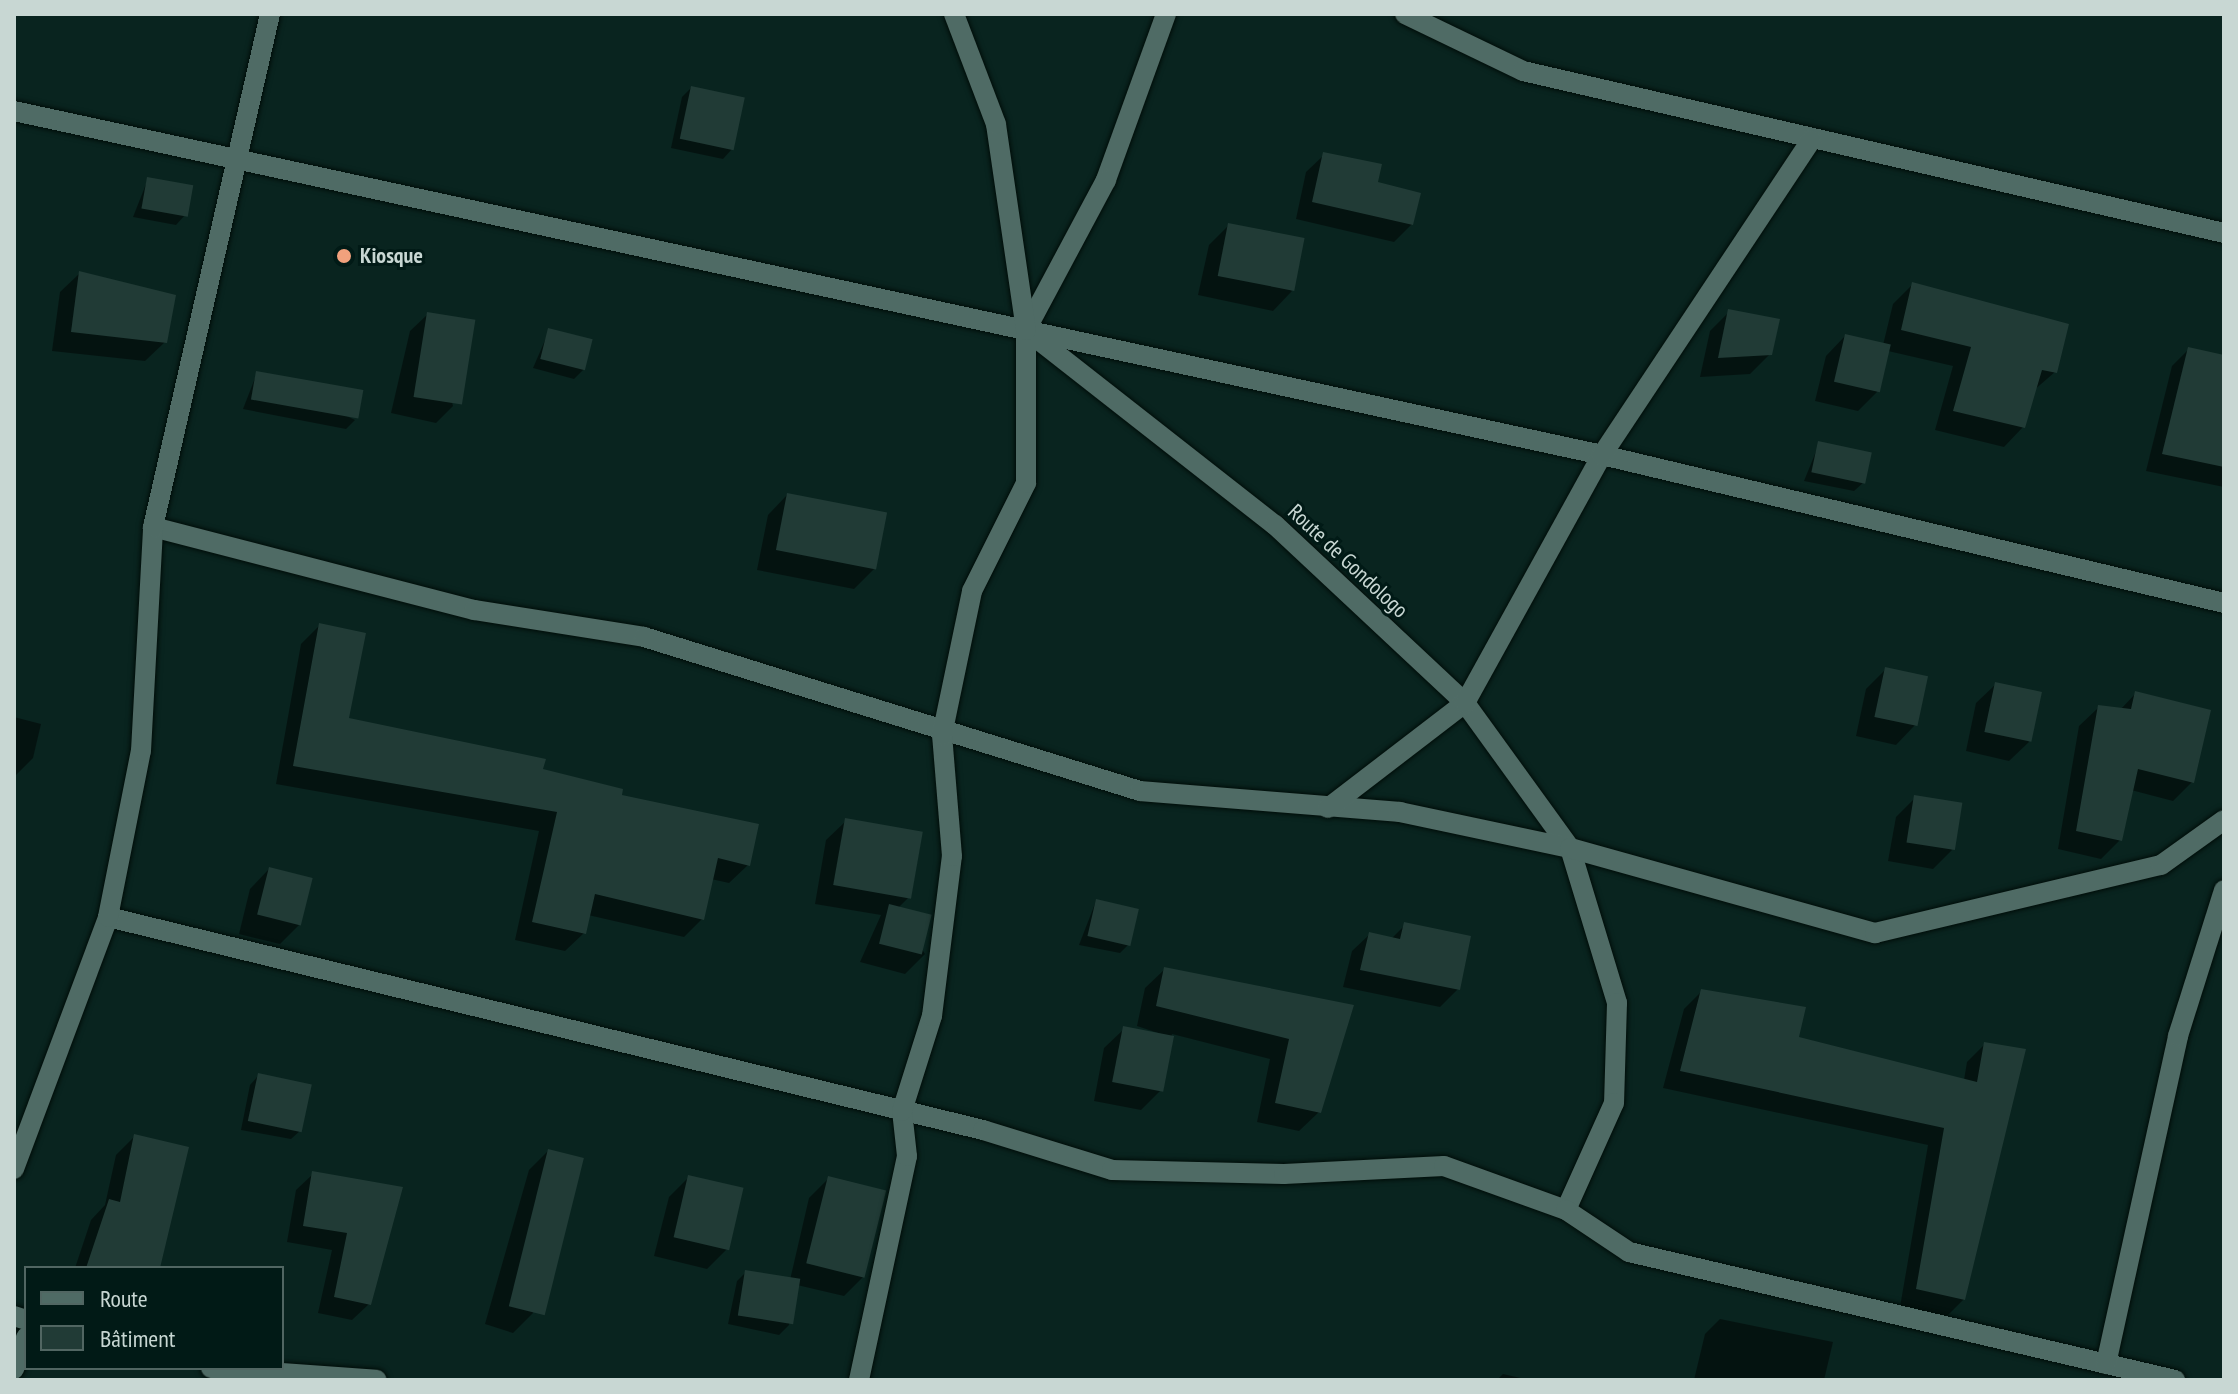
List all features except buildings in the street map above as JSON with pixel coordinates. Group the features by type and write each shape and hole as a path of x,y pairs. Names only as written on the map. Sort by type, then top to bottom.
{"street":[{"path":"14,1169 108,917 141,751 153,527 240,163 270,14"},
{"path":"859,1380 907,1156 902,1111 932,1016 952,856 942,735 972,591 1026,483 1026,330 996,124 954,14"},
{"path":"1026,330 1106,180 1166,14"},
{"path":"1405,14 1523,71 2224,233"},
{"path":"14,111 240,163 1602,455 2224,603"},
{"path":"1328,808 1465,703 1602,455 1811,140"},
{"name":"Route de Gondologo","path":"1026,330 1275,525 1465,703 1570,848 1617,1003 1614,1103 1566,1210"},
{"path":"153,527 474,610 644,637 942,735 1140,791 1400,812 1570,848 1875,933 2161,865 2224,820"},
{"path":"2106,1364 2178,1036 2224,890"},
{"path":"108,917 902,1111 1112,1170 1284,1174 1444,1166 1566,1210 1629,1252 2175,1380"},
{"path":"14,1369 24,1342"},
{"path":"239,1370 377,1380"}],"place":[{"name":"Kiosque","path":"344,256"}]}
